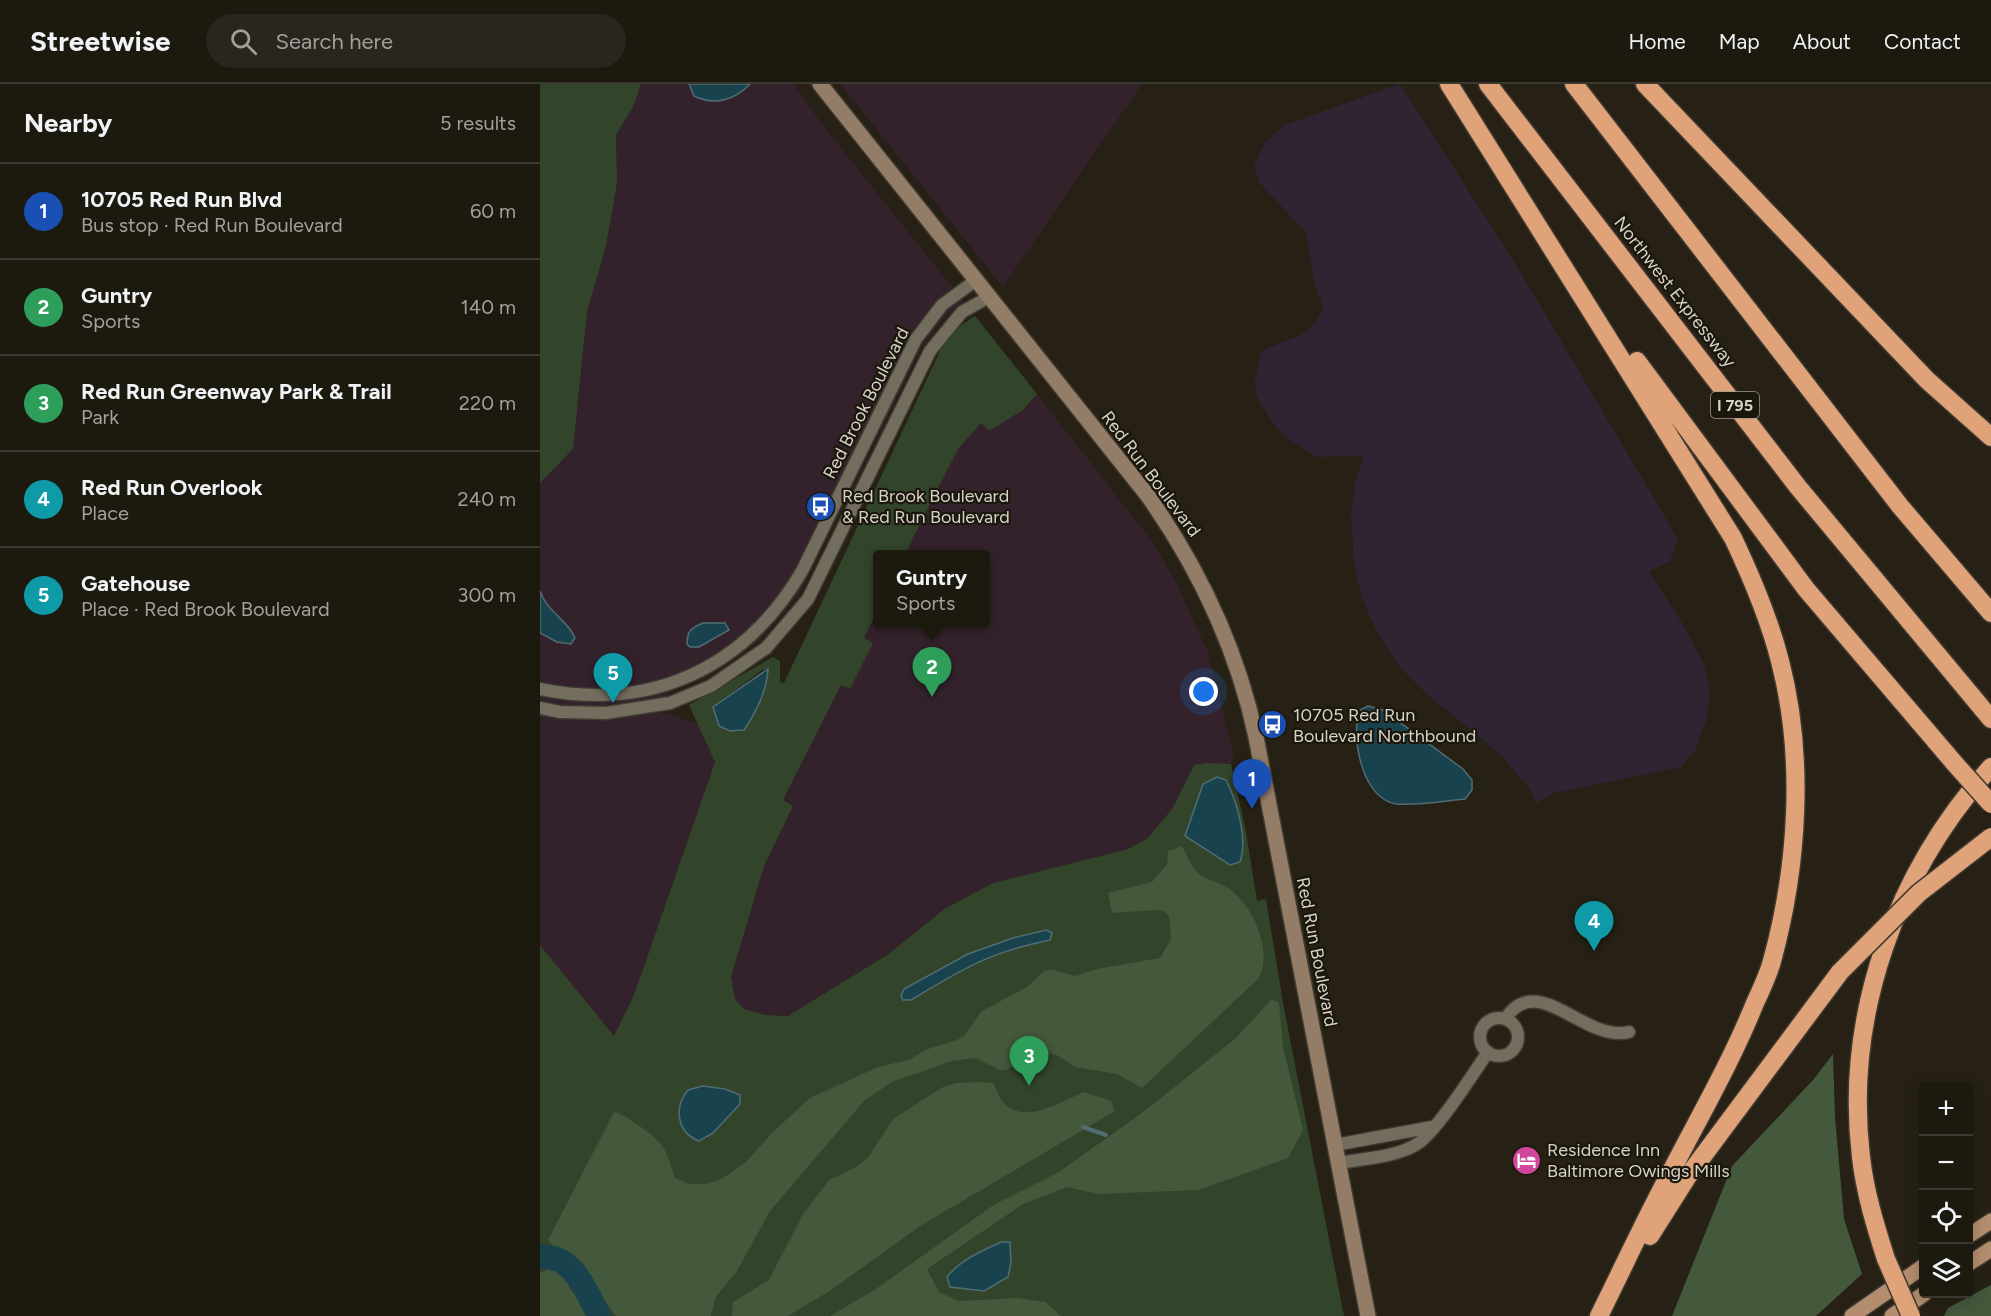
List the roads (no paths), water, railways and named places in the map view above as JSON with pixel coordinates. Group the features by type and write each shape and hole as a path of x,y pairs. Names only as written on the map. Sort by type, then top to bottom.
{"highway":[{"path":"1449,84 1733,538 1754,583 1768,624 1780,661 1790,713 1794,826 1785,904 1771,963 1746,1024 1706,1108 1673,1166 1600,1316"},
{"name":"Northwest Expressway","path":"1488,84 1798,487 1991,719"},
{"path":"1574,84 1886,489 1991,614"},
{"path":"1645,84 1927,381 1991,437"},
{"path":"1499,162 1677,418 1748,514 1857,652 1991,804"},
{"path":"1911,1316 1886,1259 1869,1204 1858,1131 1860,1064 1868,1002 1892,923 1921,863 1954,811 1991,767"},
{"path":"1600,1316 1688,1176 1840,972 1920,893 1991,837"}],"main road":[{"name":"Red Run Boulevard","path":"820,84 1160,514 1197,574 1224,628 1252,718 1368,1316"},
{"path":"1973,1233 1991,1221"},
{"path":"1973,1260 1991,1249"},
{"path":"1852,1316 1919,1269"},
{"path":"1892,1316 1919,1297"}],"street":[{"name":"Red Brook Boulevard","path":"540,689 562,694 606,696 651,690 704,669 753,634 781,604 802,571 916,339 942,305 976,280"},
{"name":"Red Brook Boulevard","path":"540,708 606,713 670,703 711,686 766,648 795,617 808,599 930,351 962,312 989,297"},
{"path":"1505,1019 1517,1004 1535,1000 1606,1032 1629,1032"},
{"path":"1494,1019 1505,1019 1517,1030 1515,1046 1506,1054 1488,1052 1481,1042 1482,1031 1494,1019"},
{"path":"1338,1163 1402,1149 1419,1142 1488,1052"},
{"path":"1335,1145 1432,1127"}],"water":[{"path":"689,84 750,84 738,94 724,100 710,101 694,96"},
{"path":"540,591 547,605 572,632 575,638 571,644 557,642 540,633"},
{"path":"703,623 725,623 729,630 699,647 690,647 687,644 689,633"},
{"path":"768,669 766,685 760,701 744,730 730,731 719,726 713,707"},
{"path":"1368,706 1383,710 1463,769 1472,780 1472,790 1465,799 1422,804 1396,804 1384,800 1367,779 1358,750 1357,721 1360,710"},
{"path":"1217,777 1226,780 1242,832 1240,862 1230,865 1185,836 1203,784"},
{"path":"1046,930 1052,933 1050,940 993,956 946,979 911,1000 903,1000 901,996 904,989 968,954 1013,938"},
{"path":"703,1086 725,1089 740,1095 740,1104 713,1133 699,1141 686,1132 679,1111 688,1090"},
{"path":"1001,1242 1010,1242 1011,1263 1008,1277 984,1291 950,1287 947,1277 952,1271 972,1256"}],"waterway":[{"path":"1083,1127 1106,1135"},
{"path":"540,1257 552,1258 570,1268 584,1286 599,1316"}],"place":[{"name":"Red Brook Boulevard & Red Run Boulevard","path":"821,506"},
{"name":"Guntry","path":"932,697"},
{"name":"Gatehouse","path":"613,703"},
{"name":"10705 Red Run Boulevard Northbound","path":"1272,725"},
{"name":"10705 Red Run Blvd","path":"1252,809"},
{"name":"Red Run Overlook","path":"1594,951"},
{"name":"Red Run Greenway Park & Trail","path":"1029,1086"},
{"name":"Residence Inn Baltimore Owings Mills","path":"1526,1160"}]}
